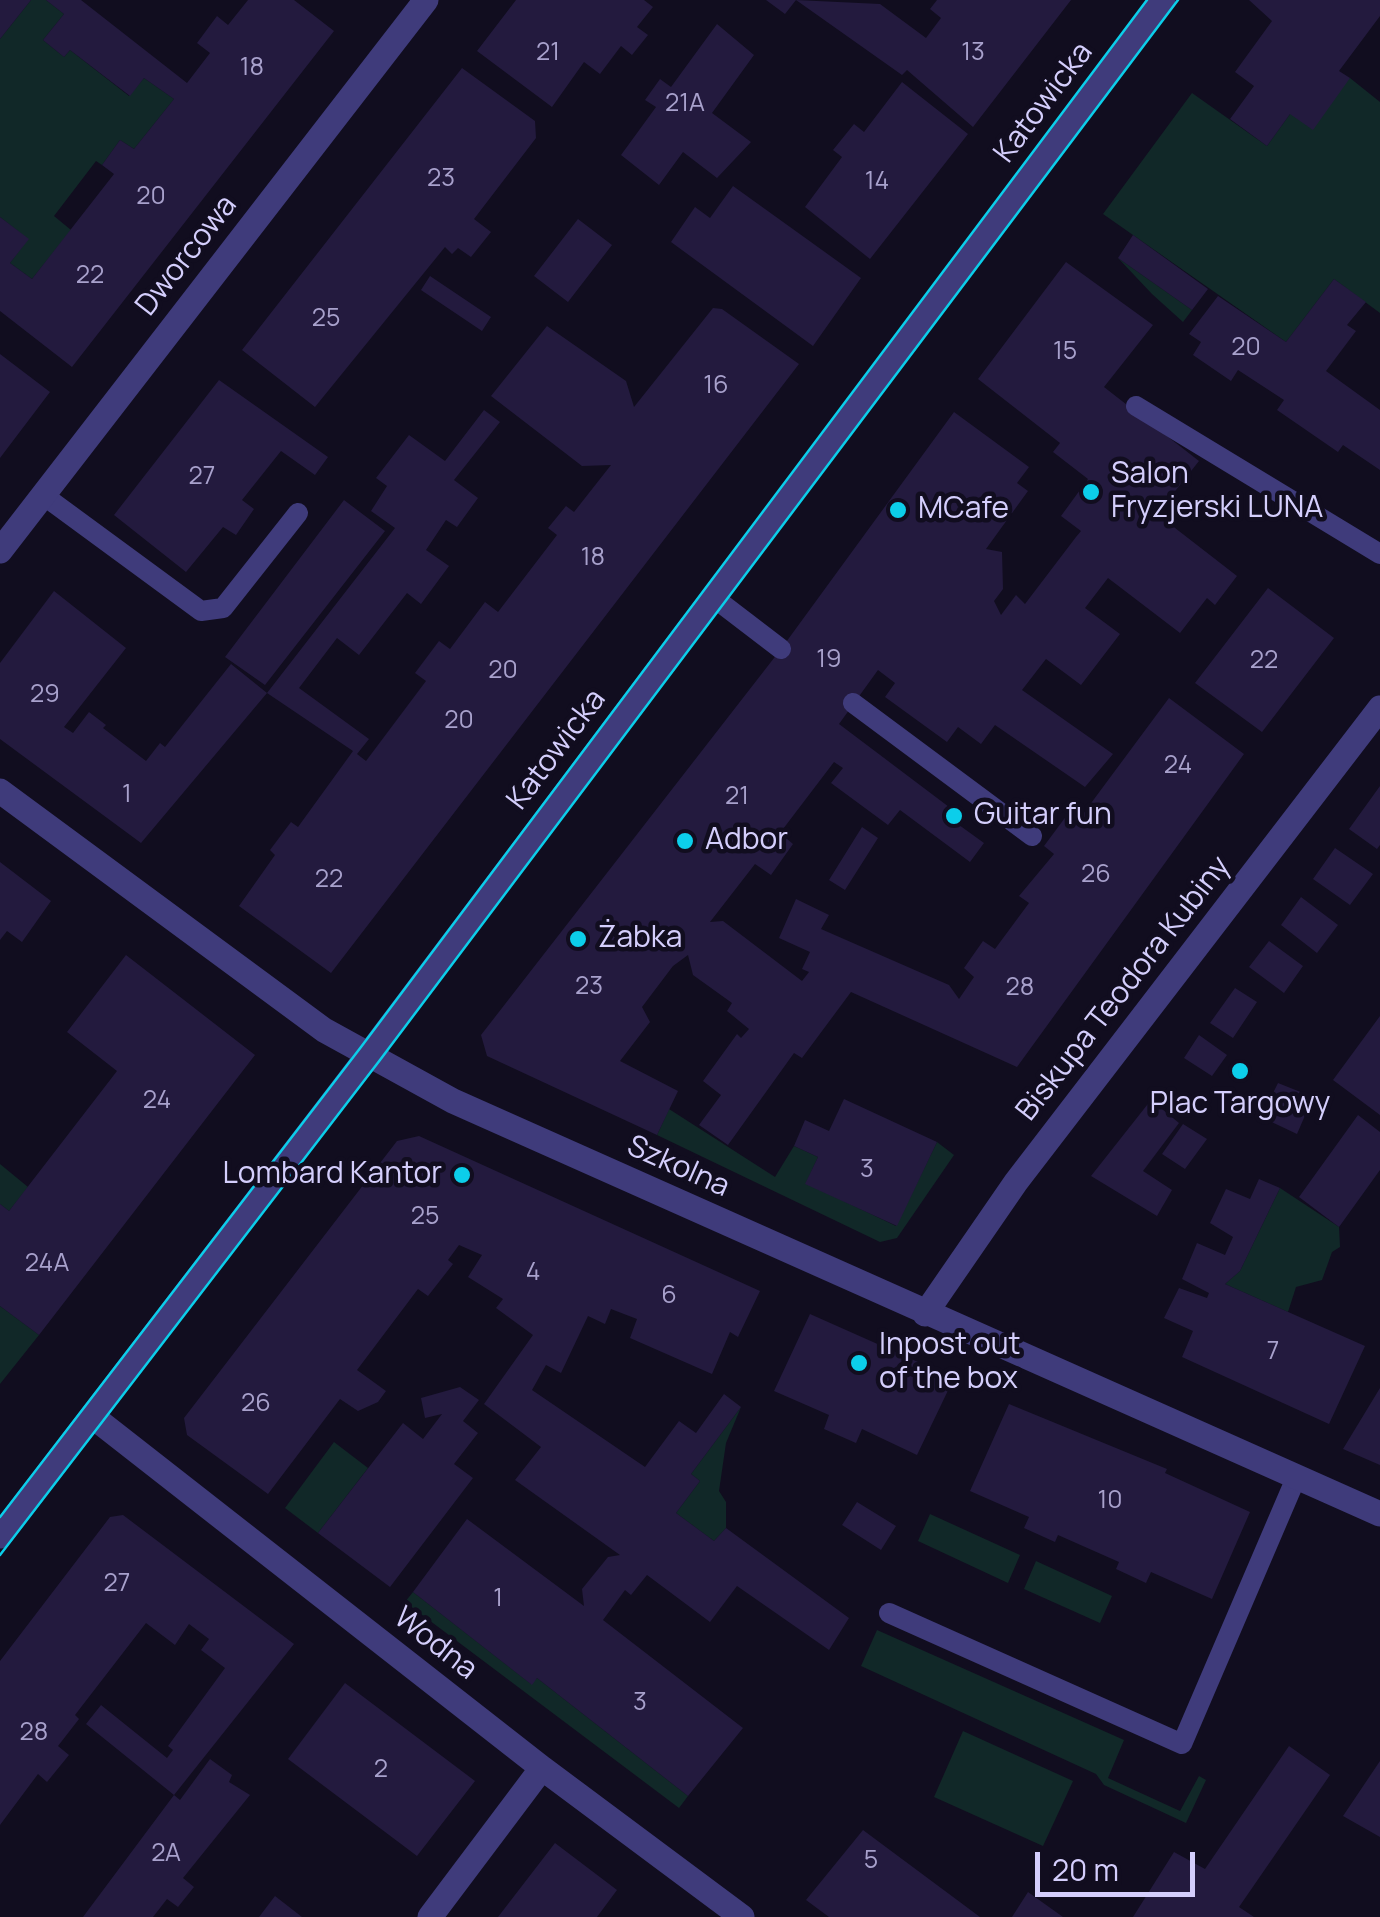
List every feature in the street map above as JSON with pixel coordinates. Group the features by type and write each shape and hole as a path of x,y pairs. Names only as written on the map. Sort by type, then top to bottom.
{"street":[{"name":"Katowicka","path":"0,1536 370,1053 1163,0"},
{"name":"Dworcowa","path":"0,551 416,4"},
{"name":"Biskupa Teodora Kubiny","path":"925,1314 1016,1182 1377,718"},
{"name":"Szkolna","path":"0,791 324,1030 453,1101 1380,1514"},
{"name":"Wodna","path":"92,1416 542,1768 739,1916"},
{"path":"430,1917 542,1768"}],"lane":[{"path":"1136,406 1380,554"},
{"path":"43,496 201,610 223,608 298,513"},
{"path":"713,596 780,649"},
{"path":"853,703 1032,836"},
{"path":"889,1613 1182,1744 1296,1478"}],"green space":[{"path":"31,0 46,0 64,14 43,40 64,57 70,50 129,96 144,78 174,99 134,149 120,140 102,165 96,161 54,216 71,230 32,279 10,263 28,239 0,217 0,39"},
{"path":"1350,78 1380,102 1380,313 1334,279 1286,342 1103,214 1192,93 1267,146 1290,114"},
{"path":"1118,258 1192,310 1183,322 1152,294"},
{"path":"669,1109 775,1177 794,1146 818,1157 806,1183 896,1226 937,1142 954,1155 897,1238 880,1242 657,1135"},
{"path":"0,1164 28,1187 9,1211 0,1204"},
{"path":"1280,1188 1339,1227 1340,1247 1332,1252 1322,1280 1296,1287 1288,1312 1225,1284 1240,1271"},
{"path":"0,1306 39,1335 0,1384"},
{"path":"741,1407 726,1443 719,1491 726,1502 726,1528 714,1541 676,1513 700,1481 691,1474"},
{"path":"334,1442 368,1468 318,1533 285,1508"},
{"path":"930,1514 1020,1555 1008,1583 918,1541"},
{"path":"1036,1561 1112,1596 1100,1623 1024,1589"},
{"path":"413,1592 531,1684 537,1678 688,1796 679,1808 405,1602"},
{"path":"877,1630 1124,1740 1108,1778 1180,1811 1199,1776 1206,1780 1186,1823 1104,1785 1096,1774 861,1666"},
{"path":"963,1731 1073,1781 1043,1846 934,1797"}],"building":[{"path":"0,0 31,0 0,39"},
{"path":"46,0 81,0 187,83 210,53 197,43 217,16 228,25 248,0 294,0 334,31 72,367 0,311 0,217 29,239 10,263 32,279 114,174 102,165 120,140 134,149 174,99 144,78 130,96 70,50 64,57 43,40 64,14"},
{"path":"516,0 644,0 653,7 637,27 648,35 632,55 621,46 600,74 584,62 552,107 477,51"},
{"path":"766,0 796,0 785,14"},
{"path":"796,0 880,4 926,38 941,18 930,9 937,0 1071,0 973,127 907,70 902,75"},
{"path":"1249,0 1380,0 1380,16 1339,71 1350,78 1313,130 1290,114 1267,146 1230,119 1254,86 1235,72 1272,21"},
{"path":"717,24 754,55 712,113 751,142 717,178 683,152 659,185 621,155 656,107 645,100 660,79 671,87"},
{"path":"462,68 535,121 536,138 474,219 491,232 471,257 458,248 452,254 445,247 315,407 242,350"},
{"path":"902,82 968,134 870,259 805,207 842,157 833,150 854,124 864,132"},
{"path":"733,186 861,278 813,346 671,242 695,207 710,218"},
{"path":"578,219 612,245 568,302 534,276"},
{"path":"1133,235 1208,289 1192,310 1118,258"},
{"path":"1066,262 1153,325 1104,387 1199,461 1157,514 1237,576 1215,605 1207,598 1180,633 1108,578 1085,608 1120,634 1081,685 1046,659 1022,690 1113,754 1085,787 995,725 981,744 958,727 947,742 885,697 895,683 878,670 839,724 953,810 948,817 984,843 970,862 900,810 888,825 831,783 843,768 834,762 780,833 793,844 771,875 755,864 710,922 723,921 802,981 809,972 802,969 810,952 779,938 796,899 829,915 821,929 949,985 959,999 974,977 964,968 983,941 995,949 1029,903 1019,896 1054,854 1044,846 1073,807 1083,814 1169,698 1244,754 1017,1067 851,992 802,1058 794,1053 728,1145 699,1125 721,1095 703,1081 737,1034 741,1038 749,1029 727,1011 732,1003 693,975 688,955 673,966 642,1007 650,1022 620,1061 678,1091 657,1135 487,1056 481,1035 781,649 954,412 1029,467 1017,483 1028,491 986,549 1002,552 1003,589 994,601 1001,615 1016,595 1025,604 1081,531 1061,516 1088,479 1053,452 1060,443 978,379"},
{"path":"430,276 491,317 482,331 421,290"},
{"path":"1334,279 1366,302 1347,325 1356,331 1326,371 1380,410 1380,470 1343,445 1338,452 1277,410 1284,400 1238,370 1231,381 1193,355 1201,342 1189,334 1218,296 1286,342"},
{"path":"713,308 722,309 799,364 331,973 239,906 275,855 270,850 291,822 298,827 353,751 267,693 395,528 371,511 387,486 376,478 409,435 445,461 484,410 500,422 454,480 478,498 457,527 446,520 426,550 449,566 421,604 407,593 359,655 337,638 299,688 369,739 357,754 366,761 426,681 415,673 439,641 450,649 485,602 498,612 557,535 548,528 566,506 574,512 611,465 582,466 491,396 547,326 626,381 634,407"},
{"path":"0,354 50,392 0,458"},
{"path":"219,380 328,457 315,475 281,451 242,500 254,509 236,535 223,527 186,572 114,515"},
{"path":"344,500 385,531 265,685 225,657"},
{"path":"1268,588 1334,638 1262,732 1195,683"},
{"path":"54,591 126,648 64,727 73,733 89,712 106,725 103,728 146,761 160,743 165,747 231,664 267,693 141,843 0,739 0,663"},
{"path":"1380,786 1380,845 1377,849 1349,829"},
{"path":"862,827 878,838 845,890 829,880"},
{"path":"1335,848 1373,874 1350,905 1313,879"},
{"path":"0,862 51,901 22,942 7,931 0,940"},
{"path":"1301,897 1338,925 1317,953 1281,925"},
{"path":"1269,941 1303,966 1284,993 1249,967"},
{"path":"126,955 255,1055 39,1335 0,1306 0,1204 9,1211 117,1071 67,1032"},
{"path":"1235,988 1257,1002 1233,1038 1210,1023"},
{"path":"1380,1016 1380,1115 1333,1080"},
{"path":"1199,1035 1227,1055 1212,1076 1184,1058"},
{"path":"1278,1083 1313,1097 1297,1134 1261,1117"},
{"path":"844,1099 937,1142 897,1226 805,1184 818,1157 794,1146 805,1120 829,1131"},
{"path":"1151,1100 1179,1123 1143,1171 1172,1190 1157,1216 1091,1176"},
{"path":"1358,1115 1380,1132 1380,1170 1339,1227 1299,1197"},
{"path":"1183,1124 1207,1139 1185,1169 1162,1154"},
{"path":"419,1136 760,1291 738,1337 730,1332 712,1374 630,1338 637,1319 611,1309 605,1324 588,1316 561,1373 546,1365 532,1390 645,1467 679,1421 696,1433 724,1394 741,1407 691,1474 700,1481 676,1513 714,1541 726,1528 849,1618 829,1650 737,1586 710,1622 647,1575 631,1595 625,1590 603,1620 743,1728 688,1796 537,1678 532,1685 413,1592 467,1519 584,1606 582,1589 608,1557 620,1555 515,1480 541,1447 484,1404 533,1335 496,1308 503,1299 468,1277 482,1255 459,1245 448,1260 453,1264 428,1296 418,1289 357,1370 386,1391 378,1402 358,1411 340,1399 268,1494 187,1435 184,1418 397,1141"},
{"path":"1259,1179 1280,1188 1240,1271 1225,1284 1365,1346 1329,1424 1182,1357 1193,1331 1164,1318 1179,1288 1207,1298 1209,1293 1182,1279 1197,1243 1225,1255 1233,1237 1210,1223 1226,1189 1250,1199"},
{"path":"810,1314 954,1378 917,1455 862,1429 856,1443 824,1429 829,1415 774,1391"},
{"path":"460,1387 479,1400 463,1421 478,1433 454,1464 473,1478 390,1587 318,1533 403,1423 423,1439 442,1414 425,1418 421,1398"},
{"path":"1380,1388 1380,1465 1343,1449"},
{"path":"1009,1404 1167,1469 1165,1473 1250,1512 1212,1599 1151,1572 1146,1583 1116,1569 1119,1562 1058,1535 1055,1542 1024,1528 1029,1517 970,1491"},
{"path":"857,1502 896,1526 881,1550 842,1525"},
{"path":"123,1515 294,1644 174,1795 86,1724 101,1705 167,1758 173,1750 168,1746 225,1668 201,1650 209,1639 189,1624 175,1645 146,1623 75,1715 79,1719 58,1746 69,1755 47,1782 38,1774 0,1825 0,1661 110,1517"},
{"path":"345,1683 475,1781 417,1856 288,1759"},
{"path":"1289,1746 1330,1775 1239,1907 1254,1917 1133,1917 1174,1852 1205,1869"},
{"path":"210,1759 232,1775 229,1782 250,1795 183,1878 194,1887 178,1907 167,1899 153,1917 83,1917 174,1795 180,1800"},
{"path":"1380,1761 1380,1837 1343,1816"},
{"path":"863,1830 980,1917 829,1917 806,1900"},
{"path":"555,1843 617,1890 597,1917 498,1917"},
{"path":"1028,1892 1063,1917 1012,1917"},
{"path":"275,1896 302,1917 259,1917"}],"tram line":[{"path":"0,1517 361,1047 1147,0"},
{"path":"0,1555 380,1060 1178,0"}],"place":[{"name":"Salon Fryzjerski LUNA","path":"1091,492"},
{"name":"MCafe","path":"898,510"},
{"name":"Guitar fun","path":"954,816"},
{"name":"Adbor","path":"685,841"},
{"name":"Żabka","path":"578,939"},
{"name":"Plac Targowy","path":"1240,1071"},
{"name":"Lombard Kantor","path":"462,1175"},
{"name":"Inpost out of the box","path":"859,1363"}]}
